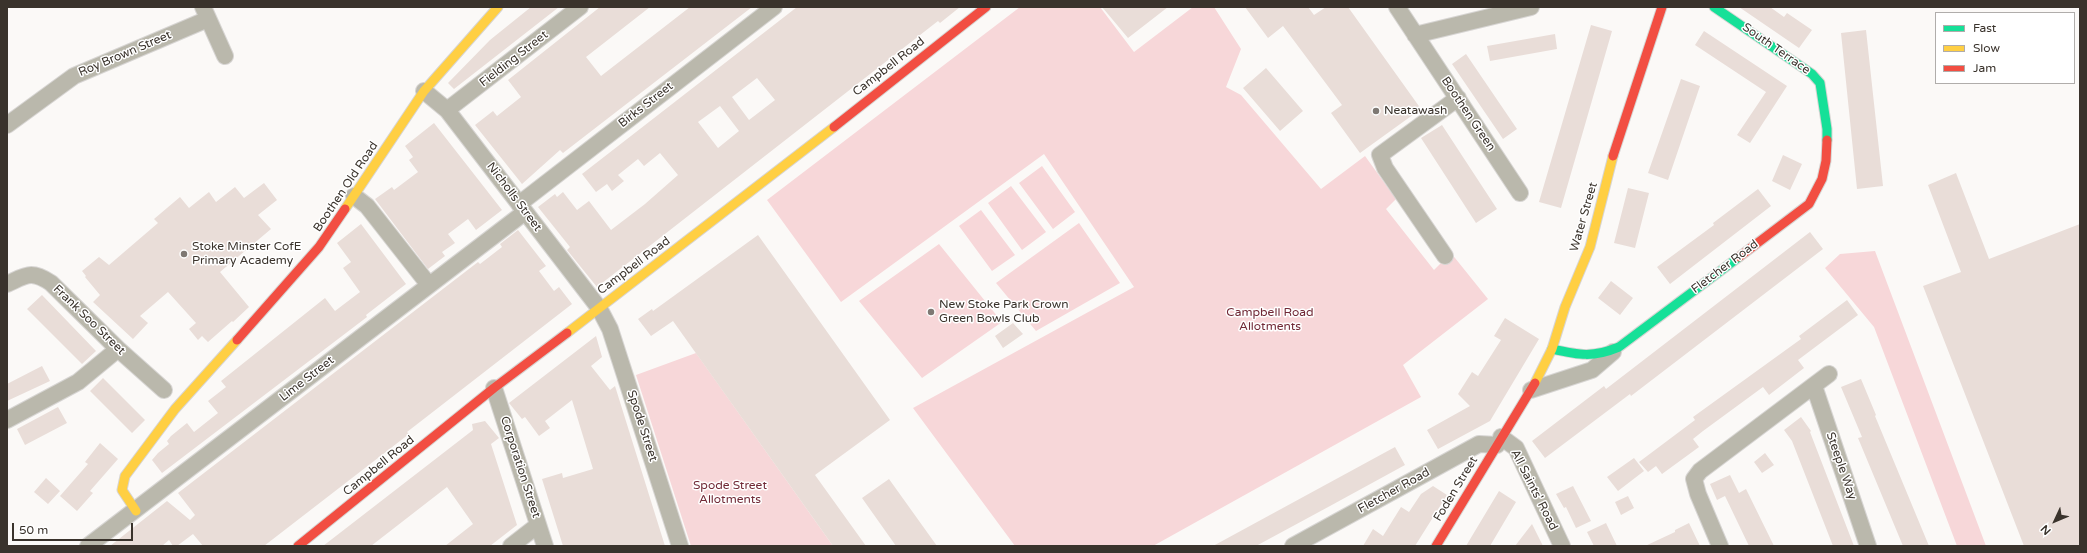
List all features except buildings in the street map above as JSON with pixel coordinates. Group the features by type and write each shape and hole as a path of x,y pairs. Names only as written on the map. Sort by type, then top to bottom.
{"street":[{"name":"Boothen Old Road","path":"136,510 122,490 125,476 175,409 319,247 424,91 498,7"},
{"name":"Fielding Street","path":"447,110 580,7"},
{"name":"Birks Street","path":"522,208 774,7"},
{"name":"Campbell Road","path":"298,546 494,388 755,189 986,7"},
{"name":"Boothen Green","path":"1397,7 1520,193"},
{"path":"1415,35 1531,7"},
{"name":"Water Street","path":"1499,441 1531,390 1552,349 1565,307 1590,247 1613,157 1662,7"},
{"name":"South Terrace","path":"1714,7 1733,12 1812,74 1820,83 1827,129 1826,161 1822,179"},
{"name":"Roy Brown Street","path":"7,125 74,76 205,13 225,56"},
{"name":"Nicholls Street","path":"424,91 447,110 599,308"},
{"path":"1445,256 1385,168 1380,155 1458,98"},
{"name":"Fletcher Road","path":"1531,390 1592,370 1619,347 1809,204 1822,179"},
{"path":"354,196 367,206 429,285"},
{"name":"Lime Street","path":"88,546 429,285 522,208"},
{"name":"Frank Soo Street","path":"7,284 27,275 39,275 51,283 118,349 164,390"},
{"name":"Spode Street","path":"599,308 610,329 680,546"},
{"name":"Fletcher Road","path":"1552,349 1582,357 1600,355 1619,347"},
{"path":"7,420 78,382 118,349"},
{"path":"1720,546 1698,494 1694,479 1700,471 1829,374"},
{"name":"Steeple Way","path":"1814,386 1868,546"},
{"name":"Corporation Street","path":"494,388 545,546"},
{"name":"Fletcher Road","path":"1293,546 1479,444 1499,441"},
{"name":"Foden Street","path":"1436,546 1499,441"},
{"name":"All Saints' Road","path":"1499,441 1516,448 1562,546"},
{"path":"511,546 538,525"}],"green space":[{"name":"Campbell Road Allotments","path":"1020,7 1100,7 1134,52 1193,7 1214,7 1241,49 1226,87 1241,95 1321,189 1365,156 1396,199 1386,209 1434,270 1451,253 1488,299 1403,365 1421,397 1153,546 1015,546 913,408 1134,287 1044,154 841,302 767,200"},
{"path":"1042,166 1075,212 1053,229 1019,183"},
{"path":"1011,186 1046,232 1022,250 988,203"},
{"path":"981,210 1015,255 992,271 959,226"},
{"name":"New Stoke Park Crown Green Bowls Club","path":"1079,223 1120,283 1036,331 996,283"},
{"name":"New Stoke Park Crown Green Bowls Club","path":"939,244 1002,322 922,378 859,301"},
{"path":"1875,251 1986,546 1957,546 1874,327 1825,268 1840,254"},
{"name":"Spode Street Allotments","path":"696,353 833,546 691,546 636,375"}],"traffic: fast":[{"path":"1714,7 1812,74 1820,83 1827,129 1827,140"},
{"path":"1552,349 1578,354 1593,354 1619,347 1739,257"}],"traffic: slow":[{"path":"345,209 424,91 498,7"},
{"path":"567,333 834,127"},
{"path":"1535,383 1552,349 1565,307 1590,247 1613,156"},
{"path":"136,511 122,490 125,476 175,409 237,340"}],"traffic: jam":[{"path":"834,127 986,7"},
{"path":"1613,156 1662,7"},
{"path":"1739,257 1809,204 1822,179 1826,161 1827,140"},
{"path":"237,340 319,247 345,209"},
{"path":"298,546 494,388 567,333"},
{"path":"1436,546 1535,383"}],"place":[{"name":"Neatawash","path":"1376,111"},
{"name":"Stoke Minster CofE Primary Academy","path":"184,254"},
{"name":"New Stoke Park Crown Green Bowls Club","path":"931,312"}]}
